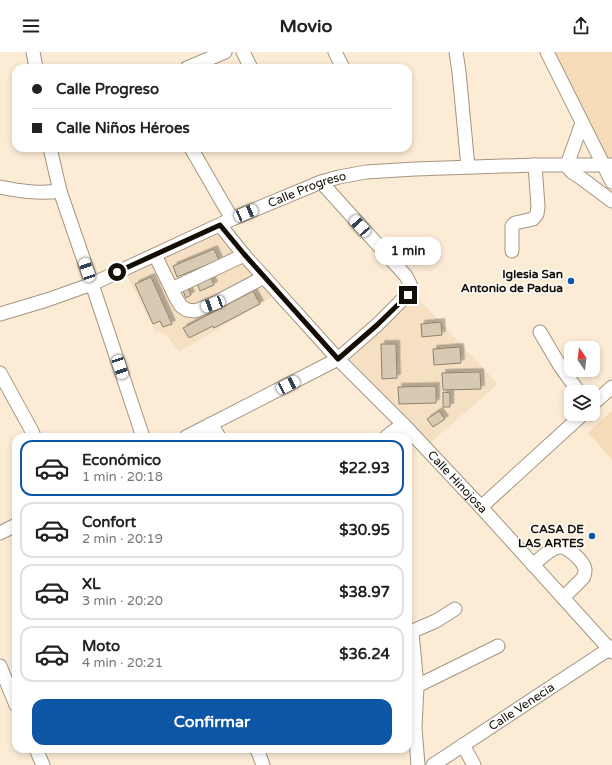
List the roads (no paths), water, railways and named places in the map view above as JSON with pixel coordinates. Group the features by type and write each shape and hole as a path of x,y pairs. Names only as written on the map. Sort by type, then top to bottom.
{"street":[{"path":"33,52 35,64"},
{"path":"196,64 225,52"},
{"path":"243,52 249,64"},
{"path":"335,52 341,64"},
{"path":"456,52 468,167"},
{"path":"547,52 582,123 608,165 612,182"},
{"path":"582,123 567,165 572,172 612,201"},
{"path":"51,152 60,191 142,433"},
{"path":"193,152 232,219"},
{"path":"512,251 512,226 515,223 533,219 537,214 536,165"},
{"name":"Calle Progreso","path":"0,314 47,300 92,284 232,219 321,182 339,177 366,172 415,169 536,165 608,165"},
{"path":"194,433 338,359 377,325 408,295 412,289 406,276 321,182"},
{"path":"0,187 23,192 39,193 60,191"},
{"name":"Calle Hinojosa","path":"220,225 264,277 338,359 411,433"},
{"path":"172,289 244,254"},
{"path":"155,255 181,306 187,310 195,311 213,304 264,277"},
{"path":"540,332 560,366 574,385"},
{"path":"0,373 33,433"},
{"path":"600,398 612,387"},
{"path":"481,507 574,421"},
{"path":"211,424 217,433"},
{"path":"391,433 403,424"},
{"name":"Calle Hinojosa","path":"412,434 611,649"},
{"path":"0,533 12,527"},
{"path":"533,565 550,552 560,547 572,552 584,567 585,575 563,598"},
{"path":"418,765 415,728 417,686 412,633 415,630 436,622 455,609"},
{"path":"417,686 498,646"},
{"name":"Calle Venecia","path":"433,765 611,649"},
{"path":"0,666 12,695"},
{"path":"463,745 474,765"},
{"path":"38,753 43,765"},
{"path":"259,753 266,765"}],"place":[{"name":"Iglesia San Antonio de Padua","path":"571,281"},
{"name":"CASA DE LAS ARTES","path":"592,536"}]}
